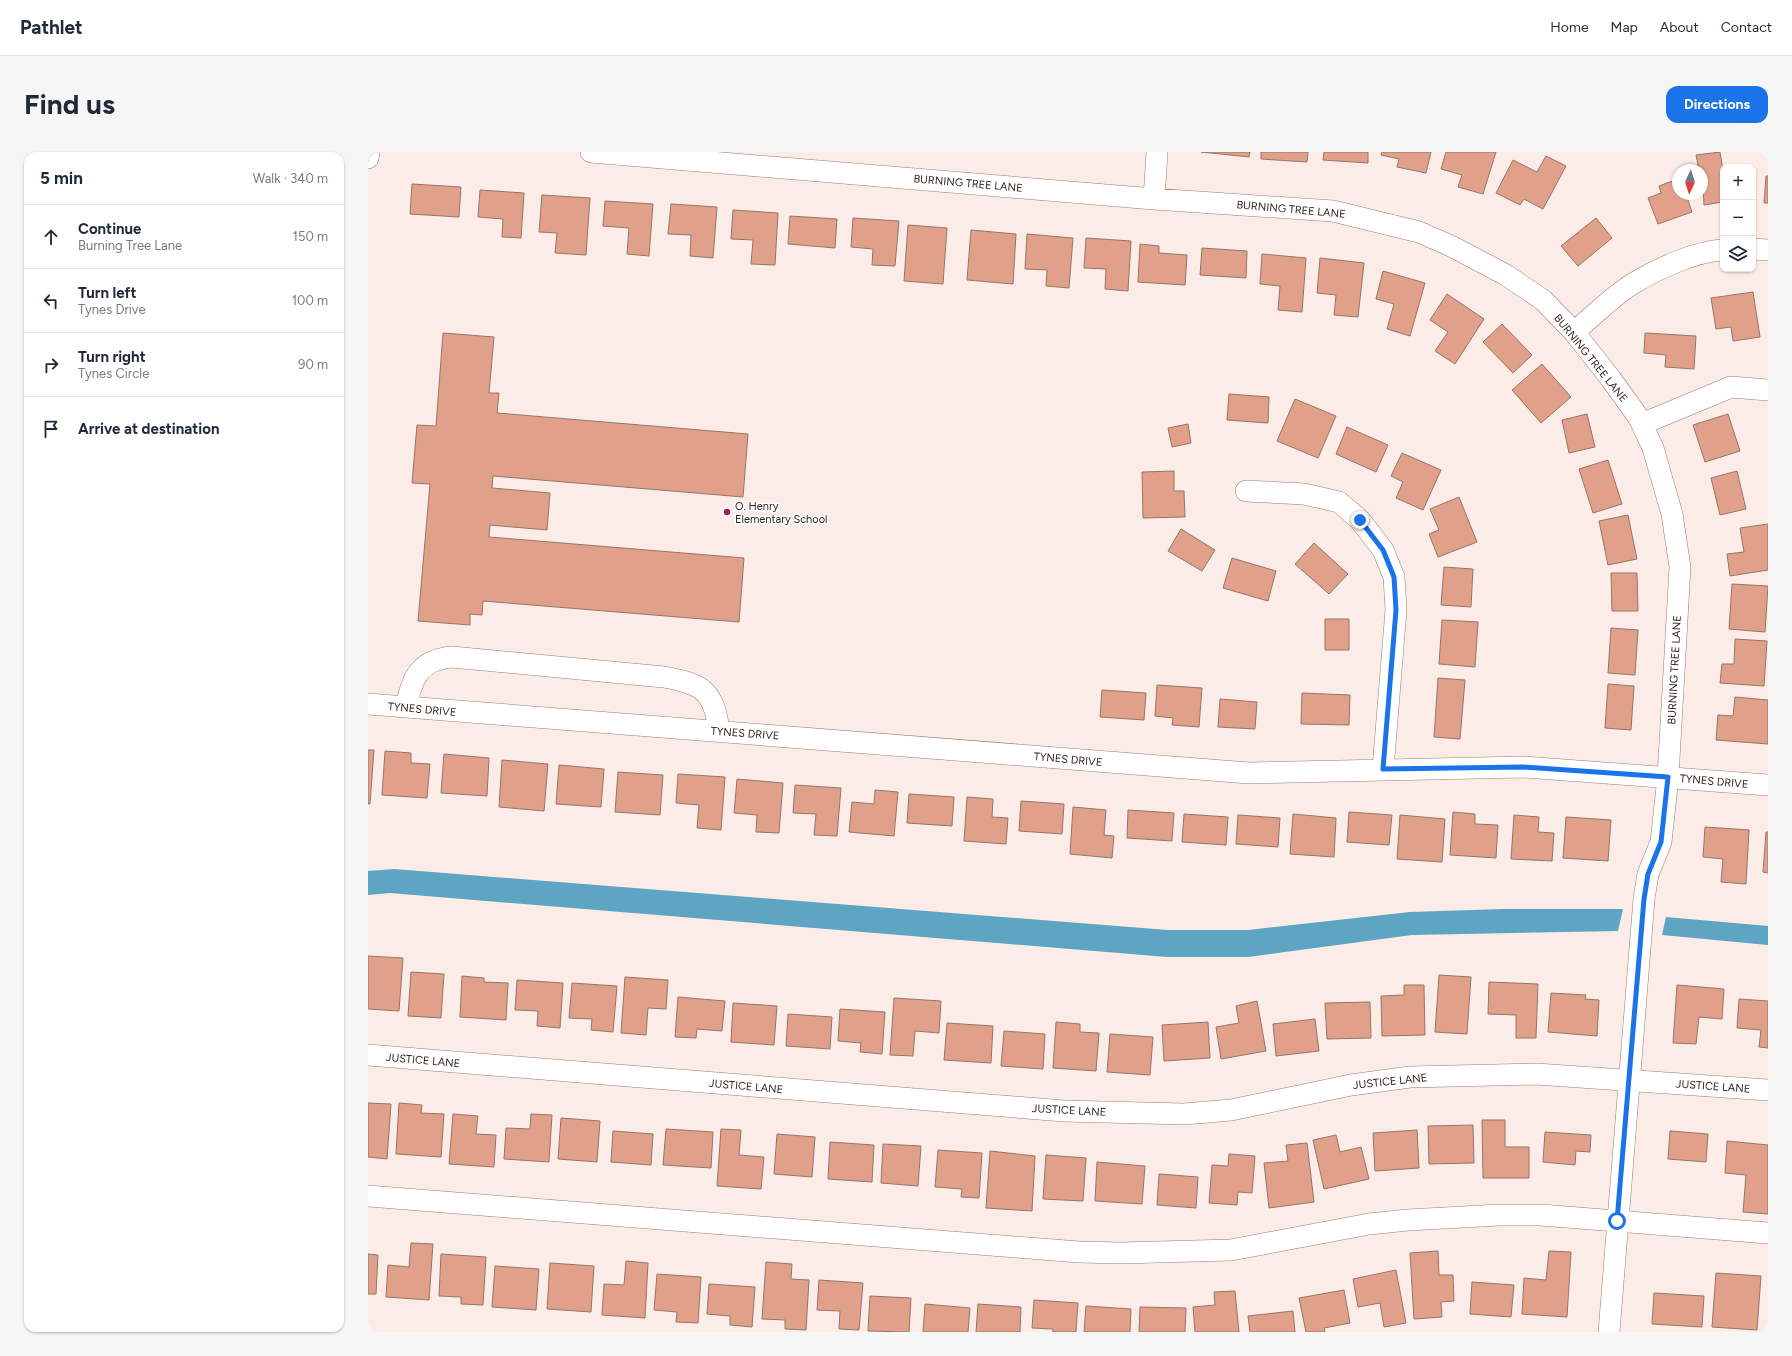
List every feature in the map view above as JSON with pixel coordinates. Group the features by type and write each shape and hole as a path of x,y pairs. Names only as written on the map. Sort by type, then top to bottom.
{"street":[{"path":"368,158 369,152"},
{"name":"BURNING TREE LANE","path":"591,152 1154,199 1333,211 1419,232 1451,246 1506,275 1543,300 1574,332 1611,378 1642,424 1653,448 1672,514 1680,567 1668,777 1661,842 1648,874 1644,899 1608,1332"},
{"path":"1154,199 1157,152"},
{"path":"1756,249 1768,250"},
{"path":"1574,332 1633,283 1674,264 1712,250 1720,250"},
{"path":"1642,424 1731,387 1768,390"},
{"path":"1246,491 1304,494 1339,502 1360,520 1383,550 1394,577 1396,610 1383,769"},
{"path":"406,707 410,686 422,667 437,658 452,657 664,677 687,681 702,689 713,702 719,731"},
{"name":"TYNES DRIVE","path":"368,704 1249,773 1523,767 1768,785"},
{"name":"JUSTICE LANE","path":"368,1055 1064,1111 1184,1114 1230,1110 1351,1085 1410,1077 1536,1074 1768,1090"},
{"path":"368,1196 636,1218 1121,1254 1231,1250 1368,1224 1408,1220 1499,1215 1541,1215 1768,1233"}],"water":[{"path":"394,869 1168,930 1248,930 1410,912 1503,909 1623,909 1618,931 1412,935 1248,957 1167,957 390,893 368,895 368,871"},
{"path":"1666,917 1768,926 1768,945 1662,935"}],"building":[{"path":"1201,152 1250,152 1249,157"},
{"path":"1261,152 1308,152 1307,162 1261,159"},
{"path":"1324,152 1368,152 1368,163 1323,160"},
{"path":"1382,152 1431,152 1426,173 1397,167 1399,159 1381,155"},
{"path":"1446,152 1496,152 1483,194 1458,187 1462,175 1441,169"},
{"path":"1720,152 1722,164 1720,164 1720,202 1704,205 1704,200 1708,200 1708,164 1698,164 1696,155"},
{"path":"1546,156 1566,166 1543,209 1524,199 1520,205 1496,193 1513,160 1537,172"},
{"path":"1766,176 1768,176 1768,203 1764,203"},
{"path":"1672,181 1672,200 1688,200 1692,212 1658,224 1648,198 1661,193 1659,186"},
{"path":"412,184 461,187 459,217 410,214"},
{"path":"480,190 524,193 521,238 502,237 503,219 478,217"},
{"path":"542,195 590,198 586,255 555,253 557,233 539,232"},
{"path":"605,201 653,204 649,256 627,254 629,228 603,226"},
{"path":"671,204 717,207 713,258 690,256 691,235 668,234"},
{"path":"733,210 778,213 775,265 751,264 753,240 731,239"},
{"path":"790,216 837,219 835,248 788,244"},
{"path":"853,218 899,221 895,266 872,265 873,249 851,247"},
{"path":"1596,218 1612,238 1578,266 1561,246"},
{"path":"908,225 947,228 943,284 904,281"},
{"path":"971,230 1016,234 1013,284 967,280"},
{"path":"1027,234 1073,238 1069,288 1046,286 1047,270 1025,269"},
{"path":"1086,238 1131,241 1128,291 1105,289 1106,269 1084,268"},
{"path":"1140,244 1159,246 1159,253 1187,255 1185,285 1138,282"},
{"path":"1202,248 1247,251 1246,278 1200,275"},
{"path":"1262,254 1306,258 1302,312 1278,310 1280,286 1260,284"},
{"path":"1320,258 1364,263 1358,317 1334,315 1336,295 1317,293"},
{"path":"1383,271 1425,283 1410,336 1387,329 1394,304 1376,299"},
{"path":"1753,292 1760,337 1733,341 1731,327 1716,329 1711,298"},
{"path":"1447,294 1484,319 1455,364 1435,351 1448,332 1430,320"},
{"path":"1502,324 1532,355 1513,373 1483,342"},
{"path":"443,333 494,337 489,393 499,393 497,413 748,434 743,497 493,476 492,488 550,493 547,530 490,525 489,537 744,558 739,622 483,601 482,615 470,614 470,625 418,621 430,484 412,483 417,425 436,426"},
{"path":"1645,333 1696,336 1694,369 1665,367 1666,355 1644,353"},
{"path":"1542,364 1571,397 1541,423 1512,390"},
{"path":"1229,394 1269,397 1268,423 1227,420"},
{"path":"1295,399 1336,416 1318,458 1277,441"},
{"path":"1587,414 1595,447 1569,453 1562,420"},
{"path":"1728,414 1740,451 1705,462 1693,425"},
{"path":"1188,424 1191,443 1172,447 1168,428"},
{"path":"1347,427 1388,445 1376,472 1336,454"},
{"path":"1402,453 1441,470 1423,510 1396,498 1403,482 1391,476"},
{"path":"1608,460 1622,504 1593,513 1579,469"},
{"path":"1174,471 1174,491 1184,491 1185,517 1143,518 1142,472"},
{"path":"1737,471 1746,509 1720,515 1711,478"},
{"path":"1459,497 1477,542 1438,557 1429,534 1439,530 1430,509"},
{"path":"1628,515 1637,559 1608,565 1599,521"},
{"path":"1768,524 1768,570 1730,576 1727,554 1744,552 1740,528"},
{"path":"1181,529 1215,550 1202,571 1168,551"},
{"path":"1314,543 1348,574 1329,594 1295,564"},
{"path":"1232,558 1276,571 1268,601 1223,588"},
{"path":"1444,567 1473,569 1471,607 1441,605"},
{"path":"1611,573 1637,573 1638,611 1612,611"},
{"path":"1732,584 1768,586 1765,632 1729,629"},
{"path":"1325,619 1349,619 1349,650 1325,650"},
{"path":"1442,620 1478,622 1475,667 1439,664"},
{"path":"1611,628 1638,630 1635,675 1608,673"},
{"path":"1735,639 1767,641 1764,686 1720,683 1722,664 1734,664"},
{"path":"1438,678 1465,680 1460,739 1434,737"},
{"path":"1608,684 1634,686 1631,730 1605,728"},
{"path":"1157,685 1202,688 1199,727 1172,725 1173,718 1155,716"},
{"path":"1102,690 1146,693 1144,720 1100,717"},
{"path":"1302,693 1350,695 1349,725 1301,724"},
{"path":"1735,697 1768,700 1768,744 1716,740 1718,715 1733,716"},
{"path":"1220,699 1257,702 1255,729 1218,727"},
{"path":"368,750 374,750 370,804 368,804"},
{"path":"385,751 411,753 411,763 430,764 427,798 382,795"},
{"path":"444,754 489,758 487,796 441,793"},
{"path":"502,760 548,764 544,811 499,807"},
{"path":"559,765 604,769 601,807 556,804"},
{"path":"618,772 663,775 660,815 615,812"},
{"path":"678,774 725,777 721,830 697,828 699,805 676,803"},
{"path":"737,779 783,783 779,833 756,832 757,815 734,813"},
{"path":"795,785 841,788 837,836 814,835 816,814 793,813"},
{"path":"875,790 898,792 894,836 849,832 852,802 874,804"},
{"path":"909,794 954,797 952,826 907,823"},
{"path":"967,797 993,799 992,817 1008,818 1006,844 964,841"},
{"path":"1021,801 1064,804 1062,834 1019,831"},
{"path":"1073,807 1106,810 1104,835 1114,836 1112,858 1070,854"},
{"path":"1128,810 1174,813 1172,841 1127,838"},
{"path":"1349,812 1392,815 1389,845 1347,842"},
{"path":"1453,812 1475,814 1475,824 1498,825 1496,858 1450,855"},
{"path":"1184,814 1228,817 1226,845 1182,842"},
{"path":"1293,814 1336,818 1334,857 1290,854"},
{"path":"1238,815 1280,818 1278,847 1236,844"},
{"path":"1400,815 1445,819 1442,862 1397,859"},
{"path":"1514,815 1539,817 1538,832 1554,833 1552,861 1511,859"},
{"path":"1566,817 1611,820 1608,861 1563,858"},
{"path":"1705,827 1749,830 1746,884 1721,882 1723,859 1703,857"},
{"path":"1766,832 1768,832 1768,873 1763,872"},
{"path":"368,956 403,958 399,1011 368,1009"},
{"path":"411,972 444,974 441,1018 408,1016"},
{"path":"1439,975 1471,977 1467,1034 1435,1032"},
{"path":"462,976 484,978 484,982 508,983 506,1020 460,1017"},
{"path":"625,977 668,980 666,1009 648,1008 646,1035 621,1033"},
{"path":"517,980 563,983 560,1028 537,1026 538,1011 515,1010"},
{"path":"1489,982 1538,984 1536,1038 1516,1038 1516,1015 1488,1014"},
{"path":"572,983 617,986 613,1032 591,1030 592,1019 569,1018"},
{"path":"1404,985 1424,985 1425,1035 1382,1036 1381,996 1404,995"},
{"path":"1677,985 1724,989 1722,1019 1699,1017 1696,1044 1673,1043"},
{"path":"1551,993 1586,995 1585,999 1599,1000 1597,1036 1548,1032"},
{"path":"678,997 725,1001 722,1031 697,1029 696,1038 675,1037"},
{"path":"894,998 941,1001 939,1033 915,1031 913,1056 890,1055"},
{"path":"1739,999 1768,1001 1768,1048 1759,1047 1761,1030 1737,1028"},
{"path":"1257,1001 1266,1051 1221,1059 1216,1027 1239,1023 1236,1006"},
{"path":"1370,1002 1371,1038 1327,1039 1325,1003"},
{"path":"733,1003 777,1006 774,1045 731,1042"},
{"path":"840,1009 885,1012 882,1054 860,1052 861,1043 838,1041"},
{"path":"788,1014 832,1017 830,1049 786,1046"},
{"path":"1315,1019 1319,1051 1276,1056 1273,1024"},
{"path":"1056,1022 1080,1024 1080,1032 1099,1033 1096,1071 1053,1068"},
{"path":"1208,1022 1210,1058 1164,1061 1162,1025"},
{"path":"947,1023 993,1026 991,1063 944,1060"},
{"path":"1004,1031 1045,1034 1043,1069 1001,1066"},
{"path":"1110,1034 1153,1037 1150,1075 1107,1072"},
{"path":"368,1103 391,1104 387,1159 368,1157"},
{"path":"399,1103 422,1105 421,1113 444,1114 441,1157 396,1154"},
{"path":"453,1114 478,1116 476,1134 496,1135 494,1167 449,1164"},
{"path":"531,1114 552,1115 549,1162 504,1159 506,1128 530,1129"},
{"path":"561,1118 600,1121 597,1162 558,1159"},
{"path":"1482,1120 1505,1120 1505,1147 1529,1147 1529,1178 1483,1178"},
{"path":"1473,1125 1474,1163 1429,1164 1428,1126"},
{"path":"666,1129 713,1132 711,1168 663,1165"},
{"path":"721,1129 741,1130 739,1155 764,1157 761,1189 717,1186"},
{"path":"1417,1130 1419,1168 1375,1171 1373,1133"},
{"path":"613,1131 653,1134 651,1165 611,1162"},
{"path":"1670,1131 1708,1134 1706,1162 1668,1159"},
{"path":"1545,1132 1591,1135 1590,1152 1576,1151 1575,1165 1543,1162"},
{"path":"777,1134 815,1137 812,1177 774,1174"},
{"path":"1336,1135 1340,1152 1361,1147 1369,1179 1324,1189 1313,1140"},
{"path":"1727,1141 1768,1145 1768,1214 1743,1212 1746,1175 1725,1173"},
{"path":"830,1142 874,1145 872,1182 828,1179"},
{"path":"1307,1143 1314,1202 1269,1208 1264,1163 1288,1161 1286,1145"},
{"path":"883,1144 921,1146 918,1186 881,1183"},
{"path":"938,1150 982,1153 979,1198 961,1197 962,1189 935,1187"},
{"path":"990,1151 1035,1156 1032,1211 986,1208"},
{"path":"1229,1154 1255,1156 1252,1193 1238,1192 1237,1205 1209,1203 1212,1165 1228,1166"},
{"path":"1046,1155 1086,1158 1083,1201 1043,1199"},
{"path":"1097,1162 1145,1166 1142,1204 1095,1201"},
{"path":"1159,1174 1198,1177 1196,1208 1157,1205"},
{"path":"411,1243 433,1244 429,1300 386,1297 388,1265 409,1267"},
{"path":"1438,1251 1439,1275 1453,1275 1454,1301 1441,1302 1442,1317 1414,1319 1410,1253"},
{"path":"1549,1251 1571,1252 1567,1317 1522,1314 1524,1278 1546,1280"},
{"path":"368,1254 378,1255 376,1294 368,1294"},
{"path":"441,1254 486,1257 483,1305 461,1304 461,1297 439,1296"},
{"path":"626,1261 648,1263 645,1318 602,1315 604,1284 624,1285"},
{"path":"766,1262 792,1264 791,1279 809,1280 806,1330 785,1329 785,1320 762,1319"},
{"path":"550,1263 594,1266 591,1312 547,1309"},
{"path":"495,1266 539,1269 536,1310 492,1307"},
{"path":"1396,1270 1406,1323 1384,1327 1380,1303 1358,1307 1353,1279"},
{"path":"1716,1273 1761,1276 1757,1330 1712,1327"},
{"path":"657,1274 701,1277 698,1323 676,1322 677,1312 654,1310"},
{"path":"819,1280 863,1283 859,1330 839,1329 840,1311 817,1310"},
{"path":"1472,1282 1514,1285 1511,1317 1470,1314"},
{"path":"709,1284 755,1287 752,1327 730,1325 730,1316 707,1314"},
{"path":"1344,1290 1350,1323 1324,1328 1325,1332 1306,1332 1299,1298"},
{"path":"1235,1291 1239,1332 1195,1332 1193,1307 1215,1305 1214,1292"},
{"path":"1654,1293 1704,1296 1702,1327 1652,1324"},
{"path":"870,1296 911,1298 909,1332 868,1331"},
{"path":"1034,1300 1078,1303 1076,1332 1053,1332 1053,1329 1032,1328"},
{"path":"925,1304 970,1308 968,1332 923,1332"},
{"path":"978,1304 1021,1307 1020,1332 976,1332"},
{"path":"1086,1306 1131,1309 1130,1332 1084,1332"},
{"path":"1140,1307 1186,1308 1185,1332 1139,1332"},
{"path":"1293,1311 1295,1332 1250,1332 1248,1316"}],"place":[{"name":"O. Henry Elementary School","path":"727,512"}],"route":[{"path":"1360,520 1383,550 1394,577 1396,610 1383,769 1523,767 1668,777 1661,842 1648,874 1644,899 1617,1221"}]}
